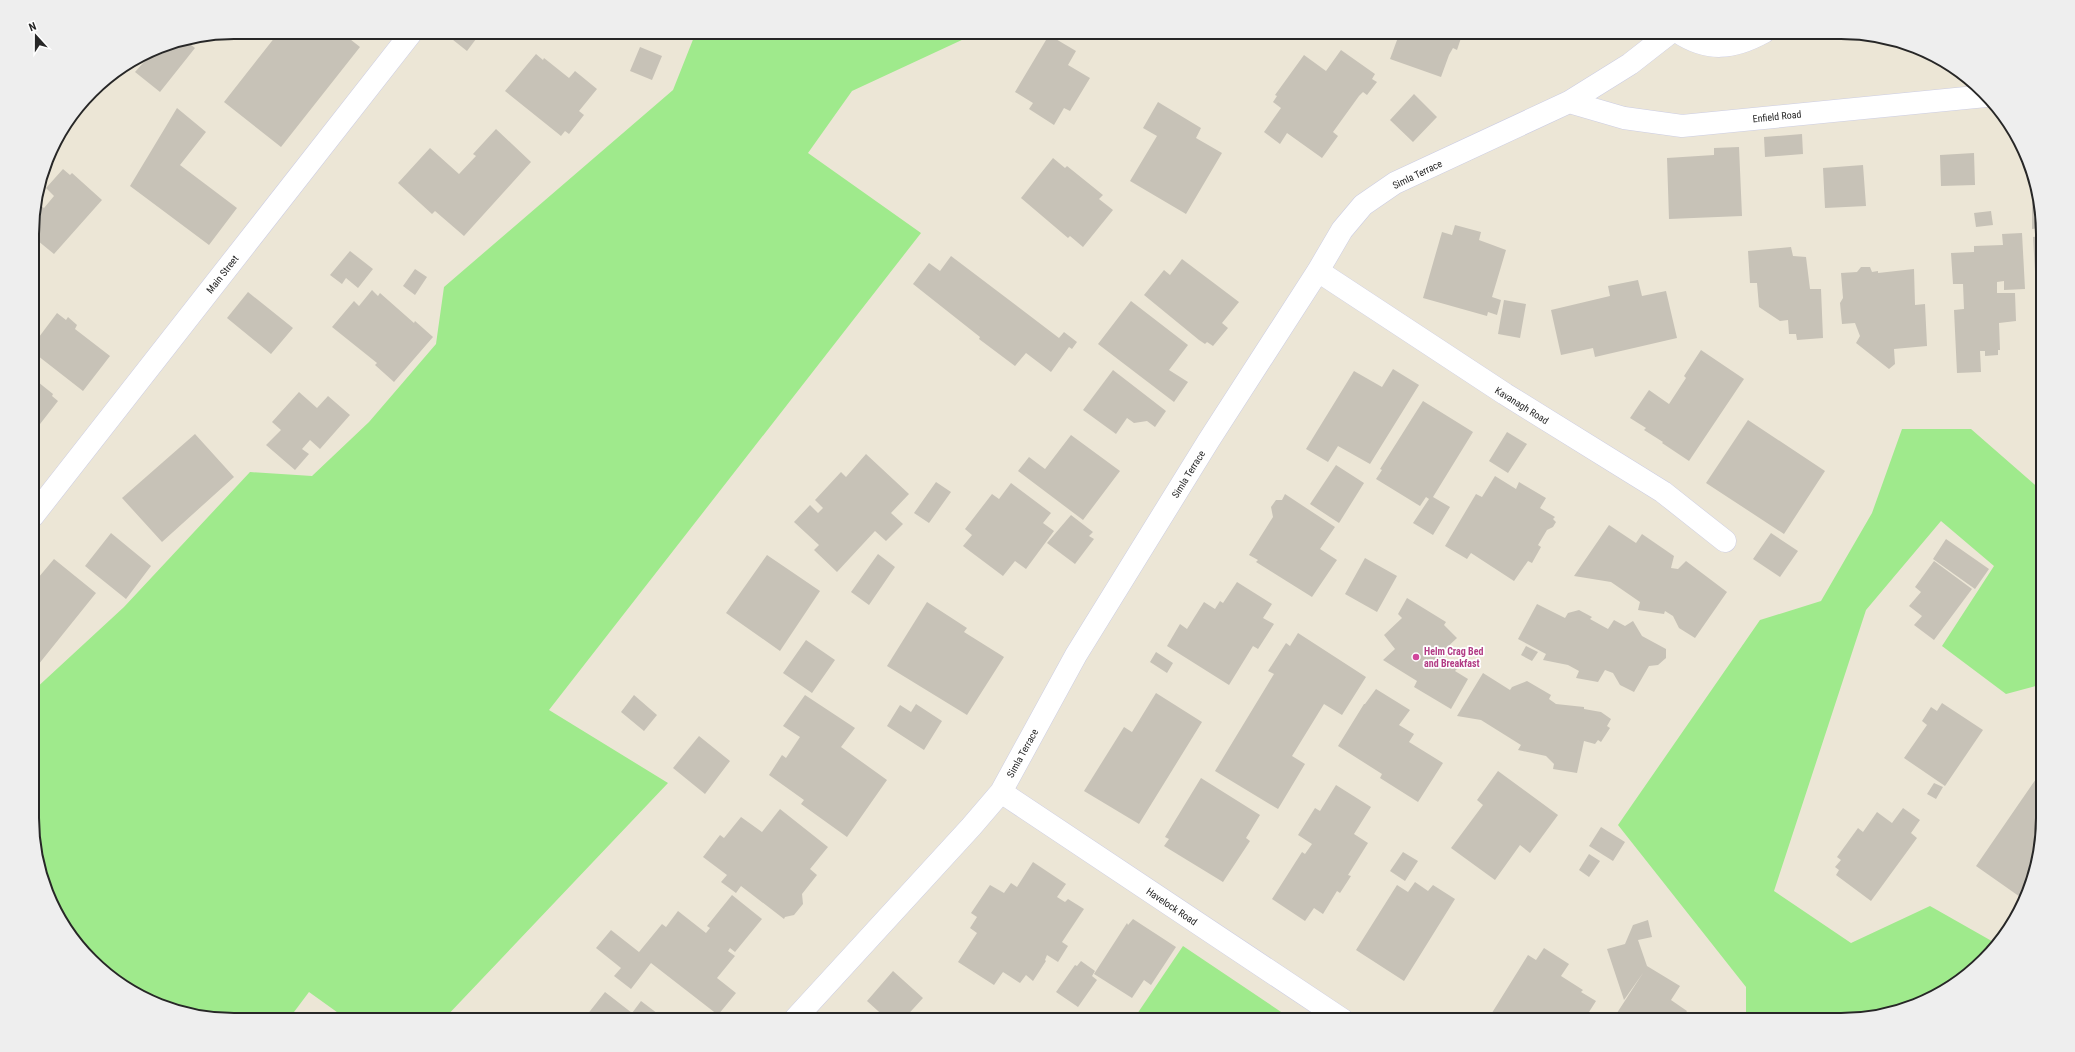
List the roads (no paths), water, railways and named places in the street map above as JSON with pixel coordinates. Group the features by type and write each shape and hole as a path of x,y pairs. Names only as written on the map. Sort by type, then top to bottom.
{"street":[{"name":"Main Street","path":"39,508 407,39"},
{"name":"Simla Terrace","path":"800,1013 966,833 1001,792 1076,655 1209,440 1318,271 1342,230 1363,205 1395,183 1570,102 1630,64 1662,39"},
{"path":"1688,39 1709,46 1729,46 1749,39"},
{"name":"Enfield Road","path":"1570,102 1624,118 1682,126 1980,97"},
{"name":"Kavanagh Road","path":"1318,271 1505,394 1663,492 1725,541"},
{"name":"Havelock Road","path":"1001,792 1332,1013"}],"place":[{"name":"Helm Crag Bed and Breakfast","path":"1416,657"}]}
